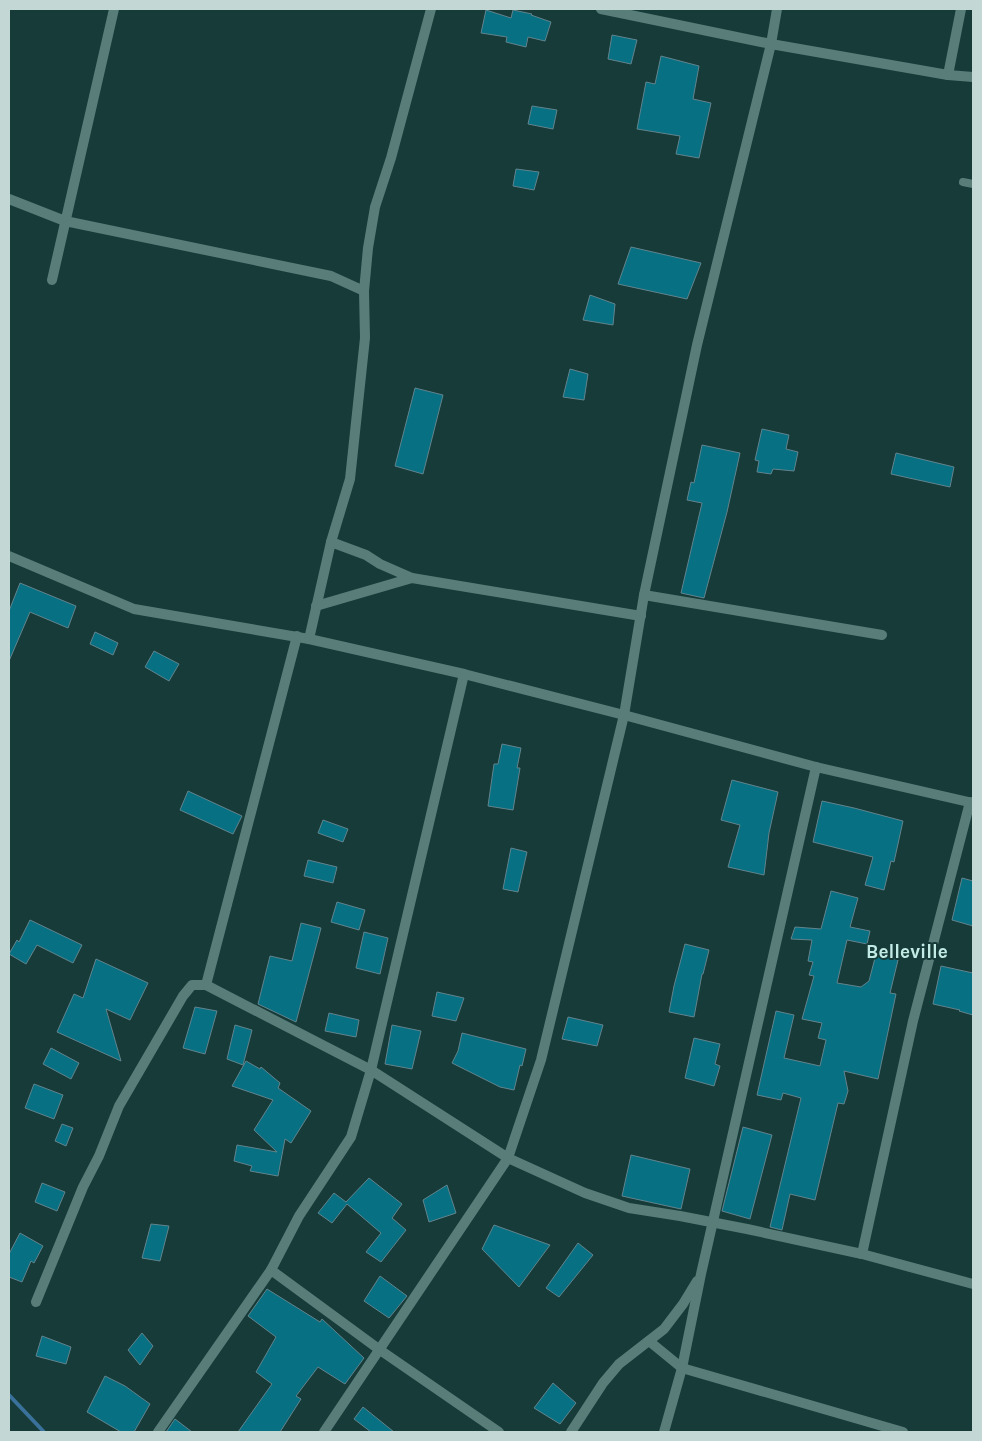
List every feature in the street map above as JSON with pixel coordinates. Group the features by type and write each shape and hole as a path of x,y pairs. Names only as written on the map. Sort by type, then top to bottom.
{"street":[{"path":"52,280 114,9"},
{"path":"309,638 331,542 350,479 365,338 364,291 368,248 375,207 391,158 431,9"},
{"path":"601,9 771,44 948,75 973,77"},
{"path":"324,1432 508,1158 541,1060 624,715 644,595 697,345 771,44 777,9"},
{"path":"948,75 961,9"},
{"path":"9,199 66,222 331,276 364,291"},
{"path":"331,542 366,555 380,564 412,578 641,616"},
{"path":"9,556 134,609 309,638 464,674 816,767 972,802 913,1021 862,1254"},
{"path":"316,606 412,578"},
{"path":"644,595 882,635"},
{"path":"206,985 297,636"},
{"path":"158,1432 271,1270 299,1216 351,1137 371,1070 464,674"},
{"path":"664,1432 682,1368 701,1274 816,767"},
{"path":"36,1302 83,1187 99,1156 120,1106 183,996 192,985 206,985 371,1070 508,1158 585,1193 629,1208 747,1228 862,1254 973,1284"},
{"path":"271,1270 380,1350 499,1432"},
{"path":"571,1432 608,1376 619,1364 664,1329 683,1304 701,1274"},
{"path":"648,1341 682,1368 903,1432"}],"lane":[{"path":"963,182 973,184"}],"building":[{"path":"486,10 511,18 513,10 532,14 551,22 545,41 528,37 526,47 506,42 507,37 481,33"},
{"path":"612,35 637,40 631,64 608,59"},
{"path":"661,56 699,66 693,99 711,103 699,158 676,154 680,136 637,129 646,82 655,84"},
{"path":"532,106 557,110 553,129 528,124"},
{"path":"516,169 539,172 534,190 513,186"},
{"path":"631,247 701,263 687,299 618,284"},
{"path":"590,295 615,304 613,325 583,320"},
{"path":"570,369 588,374 584,400 563,397"},
{"path":"415,388 443,395 423,474 395,466"},
{"path":"762,429 789,435 786,449 798,452 794,471 773,469 771,474 757,472 759,461 755,460"},
{"path":"702,445 740,453 727,512 704,598 681,593 702,503 687,500 691,482 694,483"},
{"path":"896,453 954,467 950,487 891,474"},
{"path":"20,583 76,606 68,628 30,612 9,661 9,611"},
{"path":"95,632 118,643 113,655 90,644"},
{"path":"154,651 179,664 169,681 145,667"},
{"path":"502,744 521,748 517,768 520,768 513,810 488,806 494,764 498,764"},
{"path":"732,780 778,792 769,833 764,875 728,867 740,825 721,820"},
{"path":"188,791 242,816 233,834 180,810"},
{"path":"822,801 903,821 894,862 891,861 884,890 865,885 873,857 813,842"},
{"path":"323,820 348,829 343,842 318,833"},
{"path":"511,848 527,852 518,892 503,889"},
{"path":"308,860 337,867 333,883 304,876"},
{"path":"962,878 973,881 973,926 952,920"},
{"path":"831,891 858,898 850,927 870,931 867,944 847,940 837,983 861,987 869,981 876,954 898,960 890,993 896,994 878,1079 844,1071 848,1091 844,1104 838,1103 815,1200 790,1194 782,1230 770,1227 801,1098 783,1093 781,1100 757,1095 776,1011 794,1015 784,1058 820,1066 826,1040 818,1038 822,1023 802,1019 814,976 809,975 813,962 808,961 812,940 791,939 795,927 821,929"},
{"path":"337,902 365,910 359,930 331,922"},
{"path":"30,920 82,945 73,963 37,945 26,964 9,954 17,940 19,942"},
{"path":"301,923 321,928 296,1022 258,1004 270,956 292,961"},
{"path":"364,932 388,938 380,974 356,968"},
{"path":"685,944 709,950 702,974 694,1017 669,1012"},
{"path":"96,959 148,983 130,1020 106,1009 121,1061 57,1032 74,994 83,998"},
{"path":"941,966 973,973 973,1015 933,1004"},
{"path":"437,992 464,998 456,1021 432,1016"},
{"path":"195,1007 217,1011 205,1054 183,1048"},
{"path":"329,1013 359,1020 356,1037 325,1031"},
{"path":"568,1017 603,1025 597,1046 562,1039"},
{"path":"235,1025 252,1030 243,1065 227,1059"},
{"path":"392,1025 421,1031 412,1069 385,1064"},
{"path":"462,1033 526,1049 514,1090 500,1087 452,1063 458,1051"},
{"path":"694,1038 720,1044 715,1064 720,1066 714,1086 685,1078"},
{"path":"51,1048 79,1063 71,1079 43,1064"},
{"path":"246,1061 260,1069 261,1067 280,1083 278,1088 311,1111 291,1143 285,1139 278,1176 250,1171 252,1166 234,1161 237,1145 277,1152 254,1130 273,1100 232,1086"},
{"path":"34,1084 63,1095 54,1119 25,1108"},
{"path":"62,1124 73,1128 66,1146 55,1141"},
{"path":"743,1127 772,1135 750,1219 722,1211"},
{"path":"631,1155 690,1169 681,1209 622,1196"},
{"path":"369,1178 402,1204 392,1218 406,1230 381,1262 366,1252 381,1233 347,1204 332,1223 318,1213 334,1193 346,1202"},
{"path":"42,1183 65,1192 57,1211 35,1202"},
{"path":"447,1185 456,1213 429,1222 423,1200"},
{"path":"151,1224 169,1226 160,1261 142,1258"},
{"path":"494,1225 550,1245 519,1287 482,1249"},
{"path":"20,1233 43,1246 34,1263 31,1261 22,1282 9,1277 9,1254"},
{"path":"578,1243 593,1255 559,1297 546,1288"},
{"path":"380,1276 407,1296 389,1318 364,1301"},
{"path":"267,1289 320,1322 322,1319 364,1358 345,1384 318,1367 296,1396 301,1399 280,1432 238,1432 272,1384 256,1372 276,1337 248,1316"},
{"path":"142,1333 153,1346 140,1365 128,1350"},
{"path":"42,1336 71,1347 66,1364 36,1356"},
{"path":"105,1376 125,1386 150,1404 134,1432 121,1432 87,1412"},
{"path":"553,1383 576,1403 560,1424 534,1408"},
{"path":"363,1407 394,1432 371,1432 354,1419"},
{"path":"175,1419 192,1432 166,1432"}],"waterway":[{"path":"9,1395 44,1432"}],"district":[{"name":"Belleville","path":"907,951"}]}
